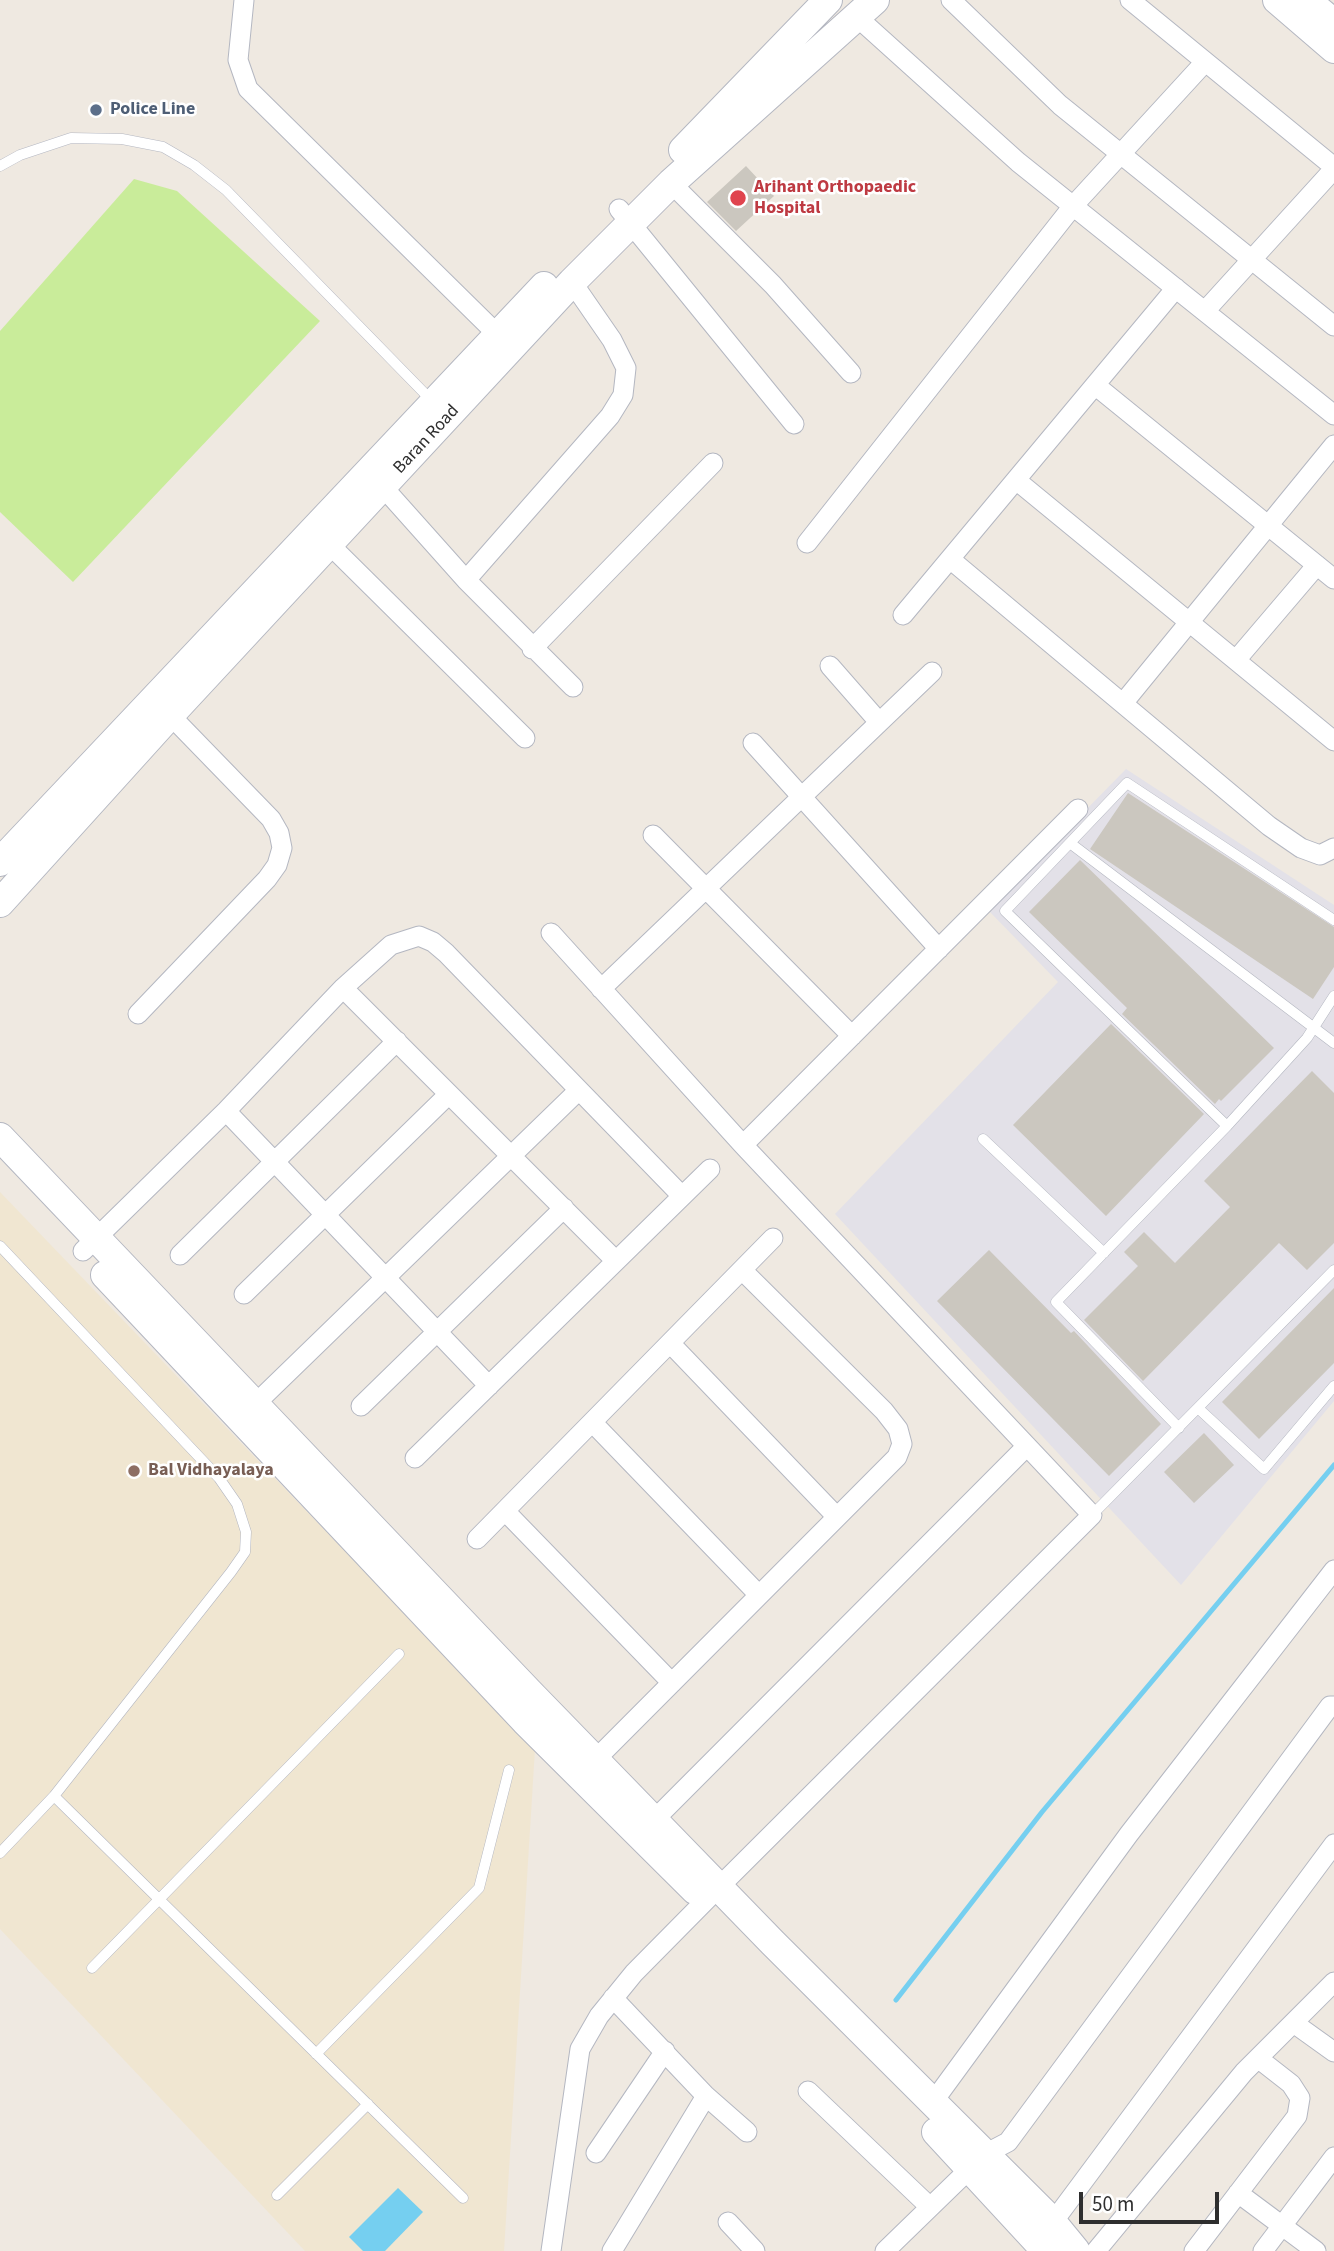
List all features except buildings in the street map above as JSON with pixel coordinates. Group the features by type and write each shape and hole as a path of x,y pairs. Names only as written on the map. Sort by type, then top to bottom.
{"street":[{"path":"244,0 238,60 248,89 497,334"},
{"path":"951,0 1060,105 1334,326"},
{"path":"1130,0 1334,168 1205,312"},
{"path":"1277,0 1334,49"},
{"path":"1306,0 1334,23"},
{"name":"Baran Road","path":"0,903 170,715 572,282 676,158 823,1"},
{"path":"866,8 1018,162 1334,415"},
{"name":"Baran Road","path":"0,862 497,334 625,217 671,183 866,8"},
{"path":"807,543 1073,206 1205,62"},
{"path":"671,183 772,285 851,373"},
{"path":"625,217 794,424"},
{"path":"466,580 610,416 623,396 626,368 612,340 572,282"},
{"path":"903,615 1176,288"},
{"path":"1096,385 1334,579"},
{"path":"1124,702 1334,445"},
{"path":"532,649 713,463"},
{"path":"1016,480 1334,741"},
{"path":"383,487 466,580 532,649 573,687"},
{"path":"330,545 525,738"},
{"path":"950,559 1269,825 1301,848 1320,855 1334,848"},
{"path":"1236,660 1317,565"},
{"path":"830,666 879,722"},
{"path":"601,989 932,671"},
{"path":"138,1014 267,879 277,865 282,848 279,833 271,819 170,715"},
{"path":"753,743 939,949"},
{"path":"743,1145 1078,809"},
{"path":"653,835 852,1036"},
{"path":"551,933 743,1145 1092,1515 712,1894 598,2016 580,2049 551,2251"},
{"path":"89,1244 226,1111 343,988 391,945 419,936 433,942 446,953 682,1196"},
{"path":"343,988 616,1261"},
{"path":"180,1255 397,1041"},
{"path":"247,1412 579,1090"},
{"path":"244,1294 449,1094"},
{"path":"226,1111 489,1386"},
{"path":"0,1137 89,1244 247,1412 525,1721 647,1828 978,2160 1053,2222 1076,2251"},
{"path":"0,1163 89,1244"},
{"path":"415,1458 710,1169"},
{"path":"360,1406 564,1208"},
{"path":"477,1539 773,1238"},
{"path":"595,1760 897,1457 902,1444 898,1429 742,1270"},
{"path":"670,1343 837,1517"},
{"path":"247,1412 595,1760 647,1828"},
{"path":"592,1422 759,1595"},
{"path":"647,1828 1027,1446"},
{"path":"505,1511 672,1683"},
{"path":"933,2102 1129,1834 1334,1570"},
{"path":"885,2251 978,2160 1008,2142 1330,1706 1334,1706"},
{"path":"1053,2222 1334,1844"},
{"path":"712,1894 933,2102 1046,2251"},
{"path":"1096,2251 1244,2072 1334,1983"},
{"path":"613,1998 706,2096 747,2132"},
{"path":"1295,2024 1334,2052"},
{"path":"596,2153 665,2051"},
{"path":"1194,2251 1297,2116 1300,2098 1291,2084 1259,2059"},
{"path":"808,2091 930,2207"},
{"path":"612,2251 706,2096"},
{"path":"1262,2251 1334,2157"},
{"path":"1238,2193 1316,2251"},
{"path":"728,2222 755,2251"}],"lane":[{"path":"0,166 20,155 71,138 122,139 163,147 194,165 226,190 433,403"},
{"path":"1227,1126 1005,911 1127,783 1334,920"},
{"path":"1069,843 1334,1043"},
{"path":"1179,1428 1056,1302 1227,1126 1313,1029 1334,996"},
{"path":"983,1139 1104,1253"},
{"path":"0,1245 219,1478 237,1504 246,1532 245,1552 231,1572 54,1796 0,1853"},
{"path":"1092,1515 1334,1270"},
{"path":"1199,1409 1264,1469 1334,1386"},
{"path":"92,1968 399,1654"},
{"path":"316,2054 479,1888 509,1770"},
{"path":"54,1796 463,2198"},
{"path":"277,2195 368,2104"}],"shaded area":[{"path":"1126,769 1334,905 1334,1401 1181,1585 835,1214 1058,982 988,910"},
{"name":"Bal Vidhayalaya","path":"0,1192 535,1749 504,2251 305,2251 0,1929"}],"green space":[{"path":"134,179 177,191 320,321 73,582 0,512 0,331"}],"water":[{"path":"398,2188 423,2212 385,2251 363,2251 349,2237"}],"waterway":[{"path":"896,2000 1042,1812 1334,1465"}],"place":[{"name":"Police Line","path":"96,110"},
{"name":"Arihant Orthopaedic Hospital","path":"738,198"},
{"name":"Bal Vidhayalaya","path":"134,1471"}]}
